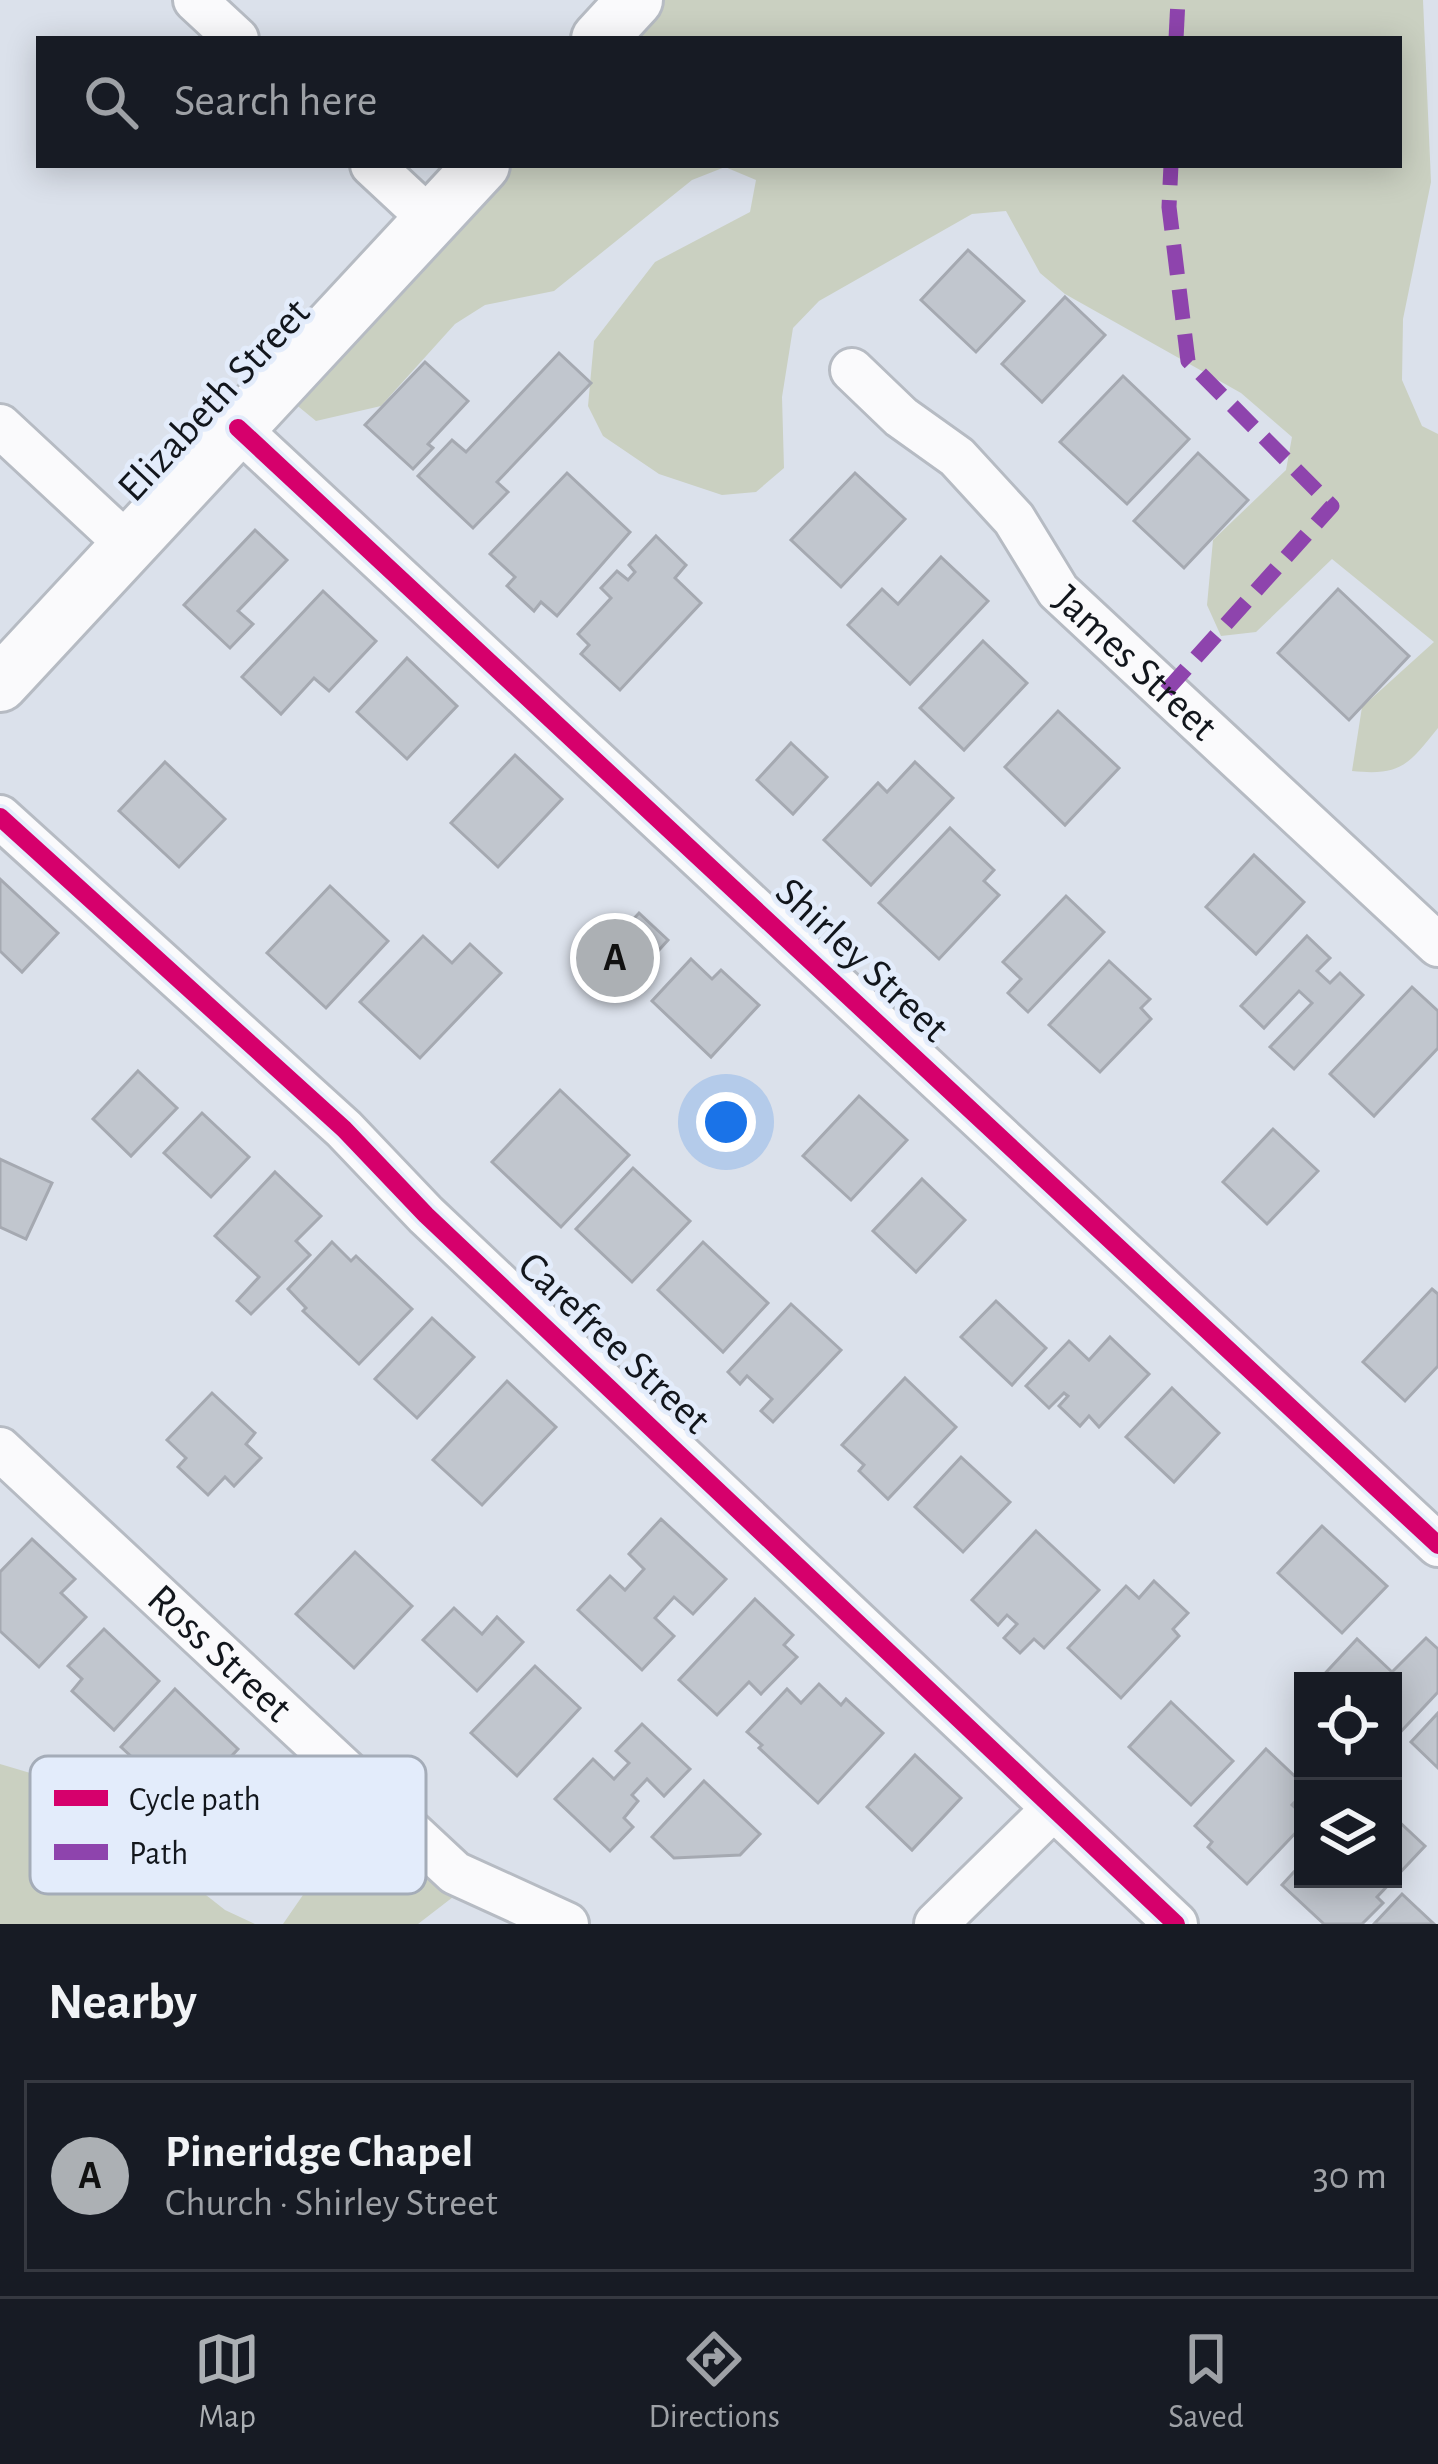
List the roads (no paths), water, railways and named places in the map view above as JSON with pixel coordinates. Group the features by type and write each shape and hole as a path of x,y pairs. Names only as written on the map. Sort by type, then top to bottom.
{"street":[{"path":"195,0 234,36"},
{"path":"601,36 635,0"},
{"path":"374,168 430,220"},
{"name":"Elizabeth Street","path":"0,684 479,168"},
{"name":"James Street","path":"852,370 902,417 957,457 1015,519 1058,591 1438,945"},
{"path":"0,426 128,545"},
{"name":"Shirley Street","path":"238,428 1438,1545"},
{"name":"Carefree Street","path":"0,817 344,1129 426,1216 1176,1924"},
{"name":"Ross Street","path":"0,1449 329,1756"},
{"path":"937,1924 1052,1810"},
{"name":"Ross Street","path":"426,1847 455,1874 567,1924"}],"place":[{"name":"Pineridge Chapel","path":"615,958"}]}
